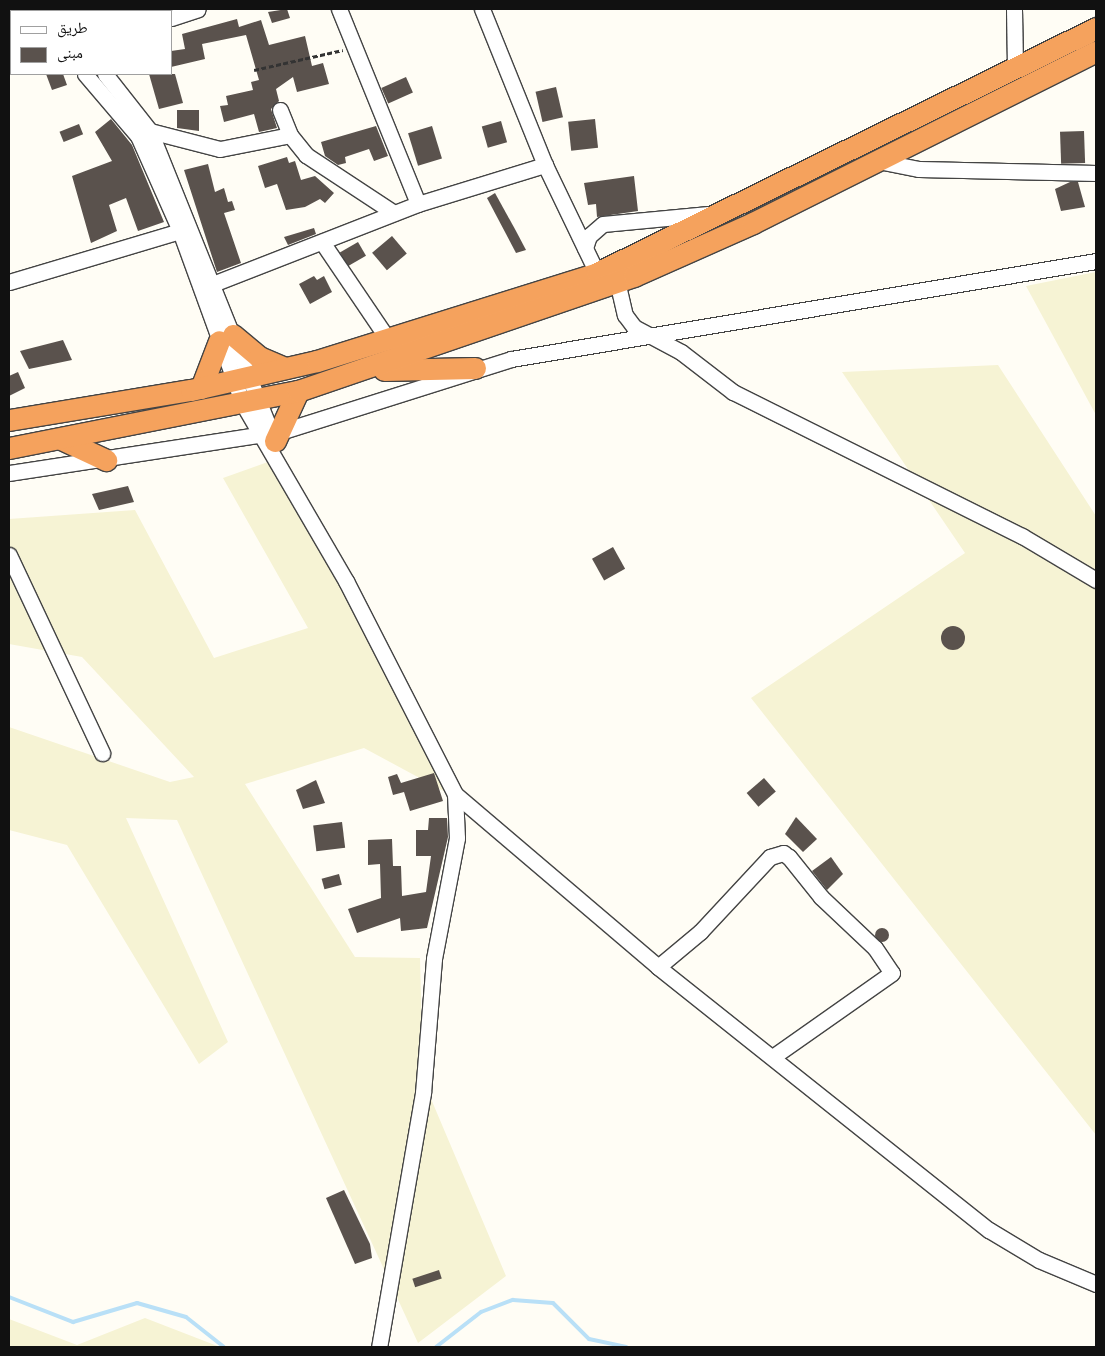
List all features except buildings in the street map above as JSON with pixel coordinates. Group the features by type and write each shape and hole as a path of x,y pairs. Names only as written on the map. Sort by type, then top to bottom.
{"highway":[{"path":"9,420 201,388 285,368 389,340 597,273 723,213 1096,28"},
{"path":"9,448 252,402 298,391 363,371 617,281 753,223 1096,51"},
{"path":"201,388 226,338 259,357 285,368"},
{"path":"363,371 475,368"},
{"path":"273,439 298,391"},
{"path":"61,439 106,460"}],"street":[{"path":"172,18 198,9"},
{"path":"339,9 418,204"},
{"path":"482,9 545,165 597,273"},
{"path":"1014,9 1015,69"},
{"path":"86,75 138,136 180,231 208,286"},
{"path":"106,75 150,131 226,338 252,402 273,439 455,794 658,967 774,1056 1001,1239 1096,1284"},
{"path":"280,110 290,135 313,160 394,213"},
{"path":"150,131 220,148 290,135"},
{"path":"878,161 919,169 1096,173"},
{"path":"208,286 418,204 545,165"},
{"path":"585,248 589,236 603,224 723,213"},
{"path":"9,282 180,231"},
{"path":"322,242 389,340"},
{"path":"9,473 244,439 273,439 378,404 475,368 656,336 741,317 1096,261"},
{"path":"617,281 630,323 656,336 762,410 1022,536 1096,580"},
{"path":"9,556 102,753"},
{"path":"379,1347 424,1093 434,959 458,838 455,794"},
{"path":"658,967 700,932 770,857 783,853 789,856 821,897 875,948 892,973 774,1056"}],"path":[{"path":"254,70 355,47"}],"shaded area":[{"path":"1096,272 1096,415 1026,286"},
{"path":"998,365 1096,516 1096,1135 751,698 965,553 842,372"},
{"path":"276,459 453,796 364,748 245,784 355,957 420,958 423,1080 506,1276 418,1343 177,820 126,818 228,1042 199,1064 67,845 9,830 9,727 170,782 194,777 82,657 9,644 9,519 135,510 214,658 308,628 223,478"},
{"path":"145,1318 220,1347 9,1347 9,1319 77,1345"}],"waterway":[{"path":"9,1297 73,1322 137,1303 186,1317 224,1347"},
{"path":"436,1347 481,1312 513,1300 553,1303 589,1339 626,1347"}]}
